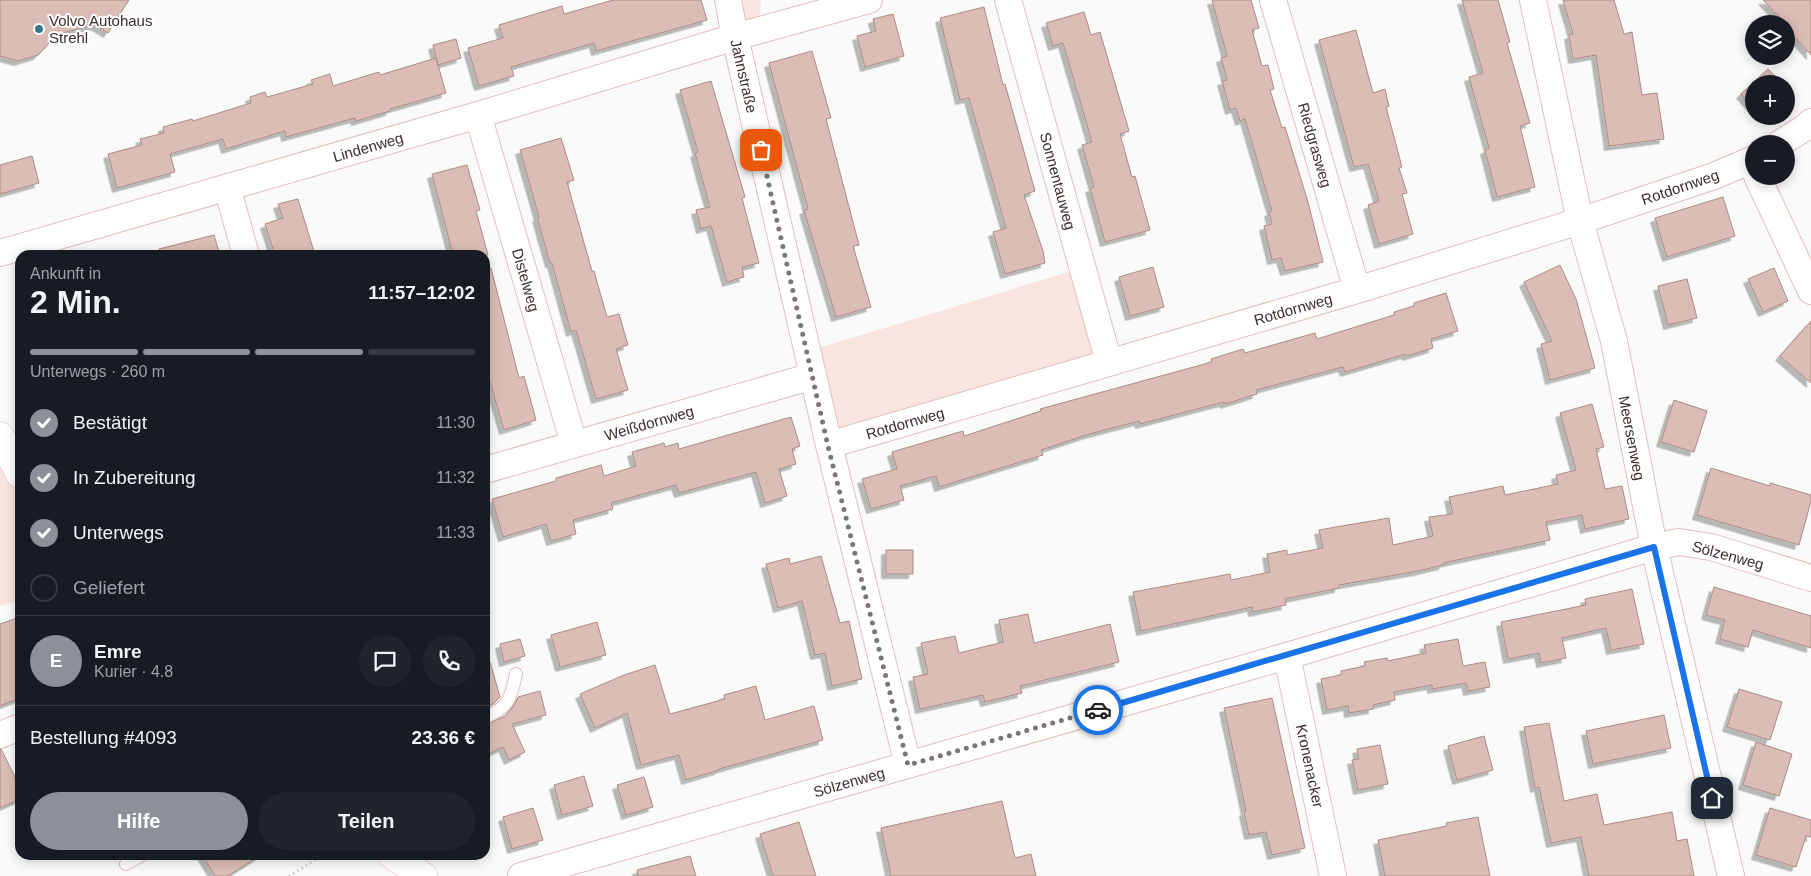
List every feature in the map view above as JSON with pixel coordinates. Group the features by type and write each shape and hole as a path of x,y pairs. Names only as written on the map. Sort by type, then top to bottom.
{"street":[{"name":"Jahnstraße","path":"728,0 734,37 828,446 908,765"},
{"name":"Lindenweg","path":"0,253 478,115 734,37 869,0"},
{"name":"Sonnentauweg","path":"1008,0 1109,363"},
{"name":"Riedgrasweg","path":"1272,0 1357,290"},
{"name":"Meersenweg","path":"1533,0 1580,221 1614,341 1654,547 1731,876"},
{"name":"Distelweg","path":"478,115 574,444"},
{"path":"1793,135 1811,122"},
{"name":"Rotdornweg","path":"828,446 1357,290 1580,221 1714,176 1745,169"},
{"path":"1762,185 1811,291"},
{"path":"226,187 245,250"},
{"name":"Weißdornweg","path":"490,469 813,376"},
{"path":"0,436 15,464"},
{"name":"Sölzenweg","path":"521,876 1287,656 1654,547 1679,542 1710,547 1811,578"},
{"name":"Kronenacker","path":"1287,656 1333,876"},
{"path":"0,735 15,729"},
{"path":"399,860 423,876"}],"lane":[{"path":"490,714 506,705 516,674"},
{"path":"126,864 133,860"}],"path":[{"path":"289,876 315,860"}],"shaded area":[{"path":"736,0 761,0 759,19 741,25"},
{"path":"1072,271 1098,356 834,435 812,350"},
{"path":"0,450 15,478 15,602 0,606"}],"building":[{"name":"Volvo Autohaus Strehl","path":"0,0 129,0 108,33 95,25 58,34 38,55 18,61 0,56"},
{"path":"613,0 701,0 707,20 596,51 594,43 511,67 514,76 479,86 468,48 503,38 499,25 562,6 564,14"},
{"path":"1212,0 1251,0 1259,28 1252,30 1262,66 1268,65 1274,89 1270,90 1282,128 1285,127 1308,202 1323,262 1285,271 1281,258 1272,260 1264,226 1272,224 1269,212 1272,211 1245,119 1240,121 1236,108 1230,110 1222,81 1227,80 1221,58 1227,56"},
{"path":"1462,0 1498,0 1510,42 1507,43 1530,123 1520,126 1535,187 1497,197 1485,150 1489,148 1469,77 1483,73"},
{"path":"1563,0 1614,0 1624,34 1632,32 1642,95 1657,93 1664,139 1609,146 1596,55 1573,59 1569,35 1573,34"},
{"path":"1763,0 1811,0 1811,55 1795,37 1795,15 1777,15"},
{"path":"984,7 1003,85 1005,84 1035,191 1024,195 1043,251 1045,263 1005,274 993,232 1006,228 969,98 960,100 940,18"},
{"path":"1084,12 1091,35 1100,32 1129,131 1120,134 1132,177 1135,176 1150,230 1105,242 1090,188 1094,187 1082,145 1092,142 1063,43 1053,46 1046,23"},
{"path":"893,14 904,56 865,67 857,36 876,31 873,19"},
{"path":"1356,30 1373,93 1385,89 1389,106 1386,107 1402,167 1399,168 1407,193 1402,194 1413,234 1379,244 1368,205 1379,201 1368,164 1354,167 1319,40"},
{"path":"456,39 461,58 438,65 433,45"},
{"path":"812,51 831,118 826,119 859,245 853,246 871,307 836,317 804,210 808,209 769,63"},
{"path":"436,58 446,93 356,121 355,118 286,137 285,131 226,149 223,139 170,154 175,172 117,188 108,154 142,145 140,139 164,133 163,127 192,119 193,121 251,103 250,97 265,92 267,97 313,84 311,80 330,74 333,86 379,72 380,75"},
{"path":"1768,69 1774,75 1762,75"},
{"path":"711,81 745,197 742,198 759,263 742,267 744,277 727,282 711,226 701,229 696,210 710,207 695,153 698,152 680,90"},
{"path":"1745,90 1745,99 1741,94"},
{"path":"561,138 574,180 567,182 592,271 594,271 607,317 619,314 628,345 616,349 628,390 596,399 576,330 571,332 537,217 539,217 520,150"},
{"path":"32,156 39,183 0,194 0,165"},
{"path":"467,165 480,210 476,211 487,250 452,250 432,174"},
{"path":"1723,197 1735,236 1667,257 1655,218"},
{"path":"298,199 313,250 273,250 265,224 283,218 278,204"},
{"path":"214,235 218,250 159,250"},
{"path":"1560,265 1576,299 1595,368 1550,380 1541,344 1552,341 1524,282"},
{"path":"1153,267 1164,307 1130,316 1119,277"},
{"path":"490,268 519,378 524,376 536,420 504,430 490,382"},
{"path":"1774,268 1788,301 1763,312 1748,279"},
{"path":"1687,279 1697,318 1668,325 1658,286"},
{"path":"1446,293 1458,331 1431,339 1433,348 1345,372 1343,367 1256,390 1257,394 1225,404 1224,402 1140,424 1139,421 1086,435 1041,450 1043,455 939,487 936,476 900,486 904,500 871,509 862,479 897,469 892,452 963,431 964,436 1041,411 1040,409 1212,362 1211,359 1243,349 1245,353 1315,333 1317,339 1394,315 1394,312 1414,306 1414,303"},
{"path":"1811,321 1811,383 1780,356"},
{"path":"1674,400 1707,411 1694,452 1661,442"},
{"path":"1592,404 1604,447 1596,449 1605,489 1622,486 1629,519 1585,529 1582,515 1546,522 1550,540 1443,563 1443,565 1418,571 1339,585 1339,588 1285,599 1286,605 1253,612 1252,607 1141,631 1133,592 1230,574 1231,580 1270,572 1267,554 1287,550 1287,555 1323,548 1319,530 1389,518 1393,545 1433,536 1429,517 1453,514 1449,497 1503,486 1505,495 1558,484 1556,475 1576,470 1560,413"},
{"path":"791,417 800,446 792,449 796,464 779,469 787,496 765,503 756,472 679,493 676,485 611,503 613,509 573,520 576,534 551,541 546,524 503,537 492,499 556,481 556,478 601,465 604,476 636,466 632,452 664,443 665,447 678,443 679,449"},
{"path":"1711,468 1770,486 1770,483 1811,495 1799,545 1697,515"},
{"path":"886,550 913,550 913,574 886,574"},
{"path":"821,556 840,623 849,621 862,679 832,686 825,653 815,655 802,601 778,608 766,564 789,558 790,564"},
{"path":"1714,587 1811,616 1811,648 1753,630 1748,647 1720,639 1725,620 1706,615"},
{"path":"1632,589 1644,644 1611,650 1606,628 1562,638 1566,658 1541,663 1539,653 1508,659 1501,622 1586,605 1585,599"},
{"path":"1028,614 1034,643 1110,624 1119,662 1020,686 1022,693 985,702 983,695 920,709 913,677 928,674 921,643 955,636 959,653 1003,642 999,620"},
{"path":"15,619 15,700 0,706 0,624"},
{"path":"597,622 606,655 560,667 551,635"},
{"path":"520,639 525,656 504,662 500,644"},
{"path":"1458,639 1463,666 1485,662 1490,687 1468,691 1466,683 1432,689 1432,685 1394,692 1395,700 1373,705 1373,709 1349,713 1348,706 1327,710 1321,679 1341,675 1341,671 1365,666 1364,662 1387,658 1388,661 1426,653 1424,645"},
{"path":"490,662 500,697 490,705"},
{"path":"655,665 670,714 725,699 724,695 756,686 765,720 814,706 823,740 686,780 679,755 641,765 627,713 595,728 580,694 624,675"},
{"path":"1739,689 1782,702 1770,740 1727,727"},
{"path":"540,691 546,715 512,724 525,752 509,760 503,747 490,754 490,723 505,716 514,706 518,697"},
{"path":"1272,698 1305,848 1272,855 1266,832 1249,835 1244,812 1246,811 1224,708"},
{"path":"1664,715 1671,748 1593,764 1586,731"},
{"path":"1549,723 1564,801 1597,794 1604,825 1672,812 1677,841 1687,839 1694,876 1589,876 1581,837 1551,843 1539,787 1535,788 1524,727"},
{"path":"1484,736 1493,770 1457,780 1448,746"},
{"path":"1756,742 1792,754 1779,796 1743,785"},
{"path":"1380,745 1388,784 1358,790 1352,760 1359,759 1357,749"},
{"path":"0,750 15,777 15,801 0,808"},
{"path":"584,776 593,806 562,815 554,785"},
{"path":"644,777 653,807 626,815 617,785"},
{"path":"1002,801 1015,858 1031,854 1036,876 891,876 881,828"},
{"path":"533,808 543,840 512,849 503,817"},
{"path":"1770,808 1811,820 1811,837 1806,836 1796,867 1756,855"},
{"path":"1478,817 1490,876 1385,876 1378,840 1447,826 1446,823"},
{"path":"799,822 816,876 773,876 760,834"},
{"path":"690,856 696,876 638,876 637,870"},
{"path":"205,860 253,860 228,876 215,876"}],"way so far":[{"path":"761,150 828,446 908,765 1098,710"}],"place":[{"name":"Volvo Autohaus Strehl","path":"39,29"}],"route":[{"path":"1098,710 1305,651 1654,547 1712,798"}]}
